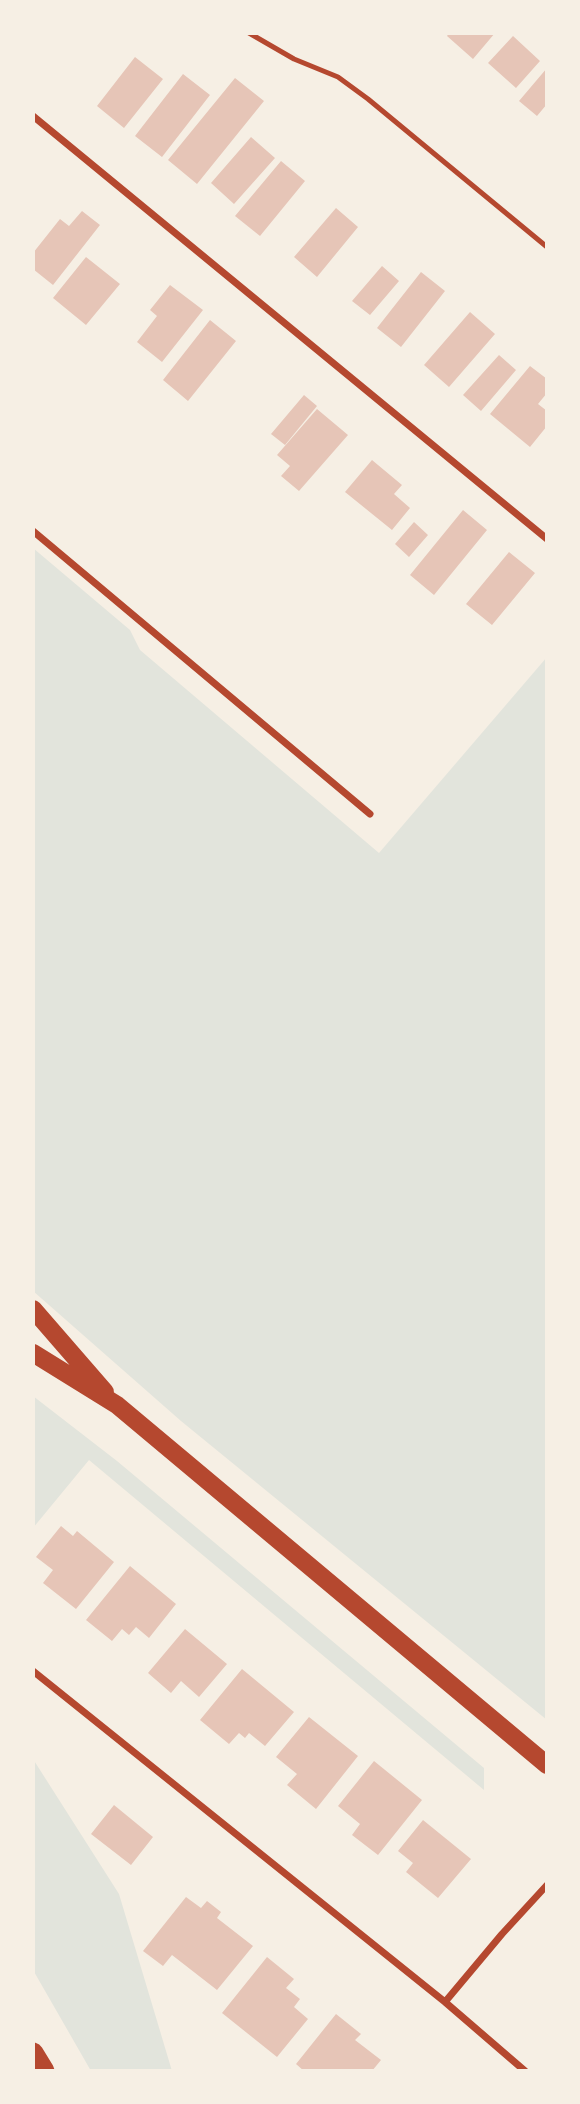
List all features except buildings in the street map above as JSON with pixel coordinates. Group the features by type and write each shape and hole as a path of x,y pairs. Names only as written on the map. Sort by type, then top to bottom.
{"highway":[{"path":"33,2053 44,2071"}],"main road":[{"path":"33,1309 117,1405"},
{"path":"33,1353 117,1405 547,1765"}],"street":[{"path":"33,116 547,539"},
{"path":"33,531 370,814"},
{"path":"33,1671 445,2002 524,2071"},
{"path":"445,2002 547,1885"}],"lane":[{"path":"248,33 294,59 338,77 547,247"}],"shaded area":[{"path":"33,548 130,630 140,650 379,853 547,657 547,1720 181,1421 33,1291"},
{"path":"33,1396 117,1461 484,1768 484,1790 89,1460 33,1528"},
{"path":"33,1759 119,1894 172,2071 91,2071 33,1970"}]}
